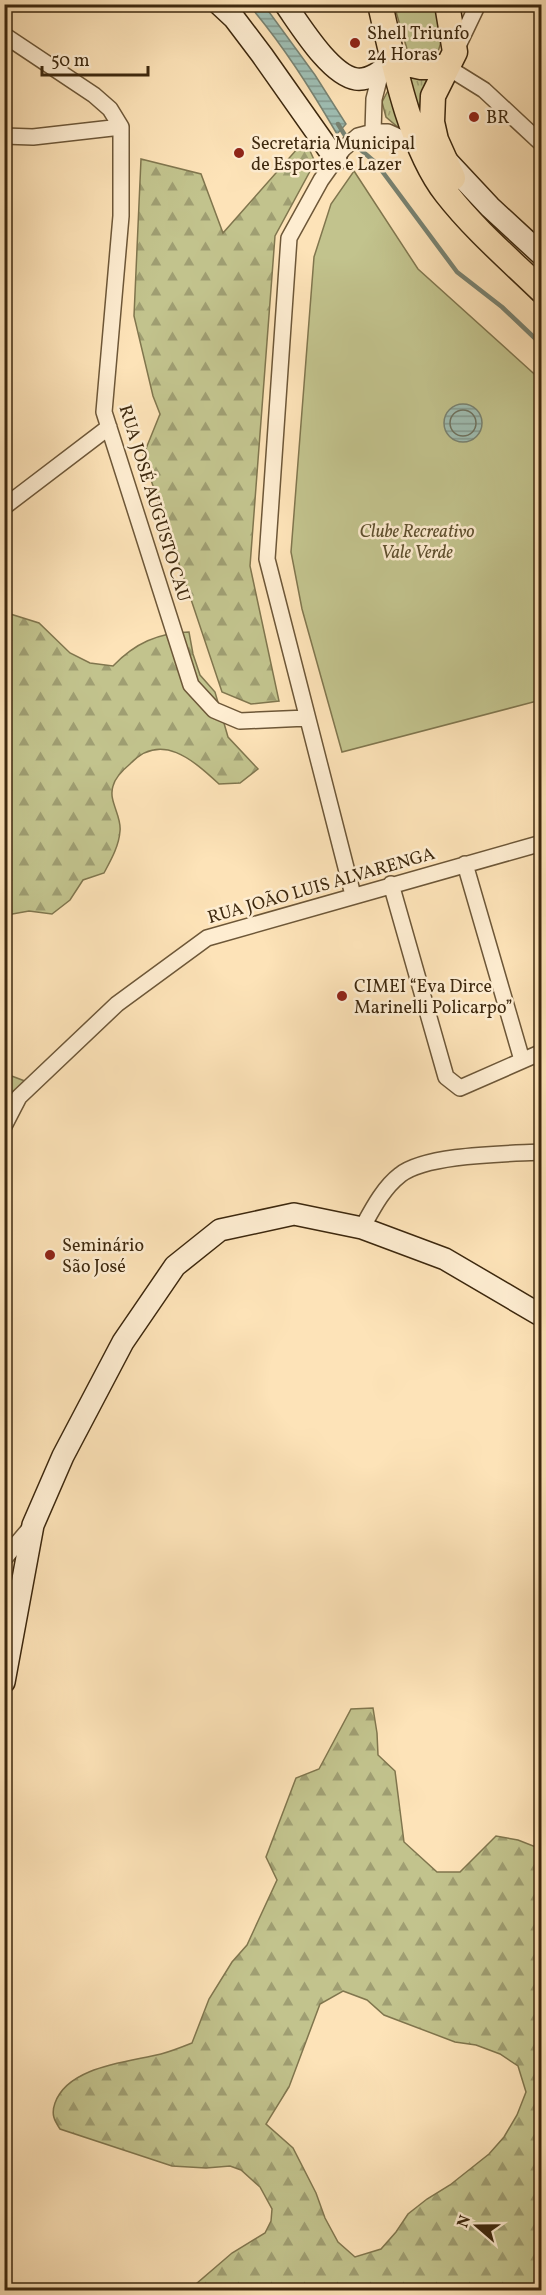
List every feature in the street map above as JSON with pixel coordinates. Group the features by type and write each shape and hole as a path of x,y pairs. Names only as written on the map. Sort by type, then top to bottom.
{"main road":[{"path":"380,4 387,66 419,146 445,192 542,291"},
{"path":"447,4 451,60 433,96 432,113 434,131 442,155 456,183 480,214 542,270"},
{"path":"387,66 421,67 451,60"}],"street":[{"path":"219,4 234,18 339,154"},
{"path":"285,4 318,50 340,72 356,79 387,66"},
{"path":"478,4 451,60 542,144"},
{"path":"4,35 94,95 110,109 121,127 33,137 4,136"},
{"path":"365,134 387,66"},
{"name":"RUA JOSÉ AUGUSTO CAU","path":"121,127 121,216 104,412 191,685 214,710 240,721 307,718"},
{"path":"353,895 267,559 289,238 321,180 339,154 365,134 387,132 419,146"},
{"path":"442,155 490,207 542,255"},
{"path":"4,507 109,427"},
{"name":"RUA JOÃO LUIS ALVARENGA","path":"4,1126 19,1097 117,1004 207,938 542,843"},
{"path":"465,864 522,1060"},
{"path":"391,884 446,1077 460,1088 542,1052"},
{"path":"362,1228 381,1195 400,1174 425,1163 542,1152"},
{"path":"4,1682 33,1525 63,1456 123,1342 175,1266 220,1230 294,1214 362,1228 445,1259 542,1316"},
{"path":"4,1559 33,1525"}],"green space":[{"path":"394,5 439,5 442,37 436,56 414,56 407,49"},
{"path":"406,70 434,73 423,127"},
{"path":"390,87 407,135 386,117 382,102"},
{"path":"305,140 315,162 275,236 250,566 279,701 251,704 222,692 143,456 160,414 153,396 134,316 141,159 201,174 223,233"},
{"name":"Clube Recreativo Vale Verde","path":"354,171 418,269 542,381 541,700 342,752 302,609 291,552 314,257 331,204"},
{"path":"4,612 39,623 70,653 90,663 113,666 139,645 167,634 189,632 200,675 215,692 228,737 258,769 240,783 219,784 188,758 176,753 165,749 142,754 123,771 113,786 112,797 120,831 112,858 104,873 83,880 70,900 52,914 29,911 7,915 5,913"},
{"path":"9,1075 30,1083 10,1121 11,1142 5,1152 5,1079"},
{"path":"373,1708 378,1755 395,1771 404,1842 437,1872 460,1872 496,1836 518,1840 541,1849 541,2290 189,2290 232,2253 265,2233 271,2221 272,2209 260,2187 241,2170 230,2166 206,2168 172,2166 60,2129 54,2117 55,2103 62,2091 86,2073 117,2063 161,2054 192,2043 209,1999 232,1962 247,1945 277,1880 266,1857 296,1778 319,1769 351,1709","holes":["343,1991 367,2000 384,2015 455,2042 476,2045 500,2054 518,2066 526,2092 517,2115 504,2137 489,2154 408,2214 381,2249 355,2257 338,2242 293,2148 266,2124 289,2087 320,2004"]}],"water":[{"path":"249,5 264,5 315,75 346,124 337,134 296,67"},
{"path":"463,404 477,409 482,423 477,437 463,442 449,437 444,423 449,409"}],"waterway":[{"path":"338,124 346,137 376,163 457,272 502,307 542,345"}],"place":[{"name":"Shell Triunfo 24 Horas","path":"355,43"},
{"name":"BR","path":"474,117"},
{"name":"Secretaria Municipal de Esportes e Lazer","path":"239,153"},
{"name":"CIMEI “Eva Dirce Marinelli Policarpo”","path":"342,996"},
{"name":"Seminário São José","path":"50,1255"}]}
